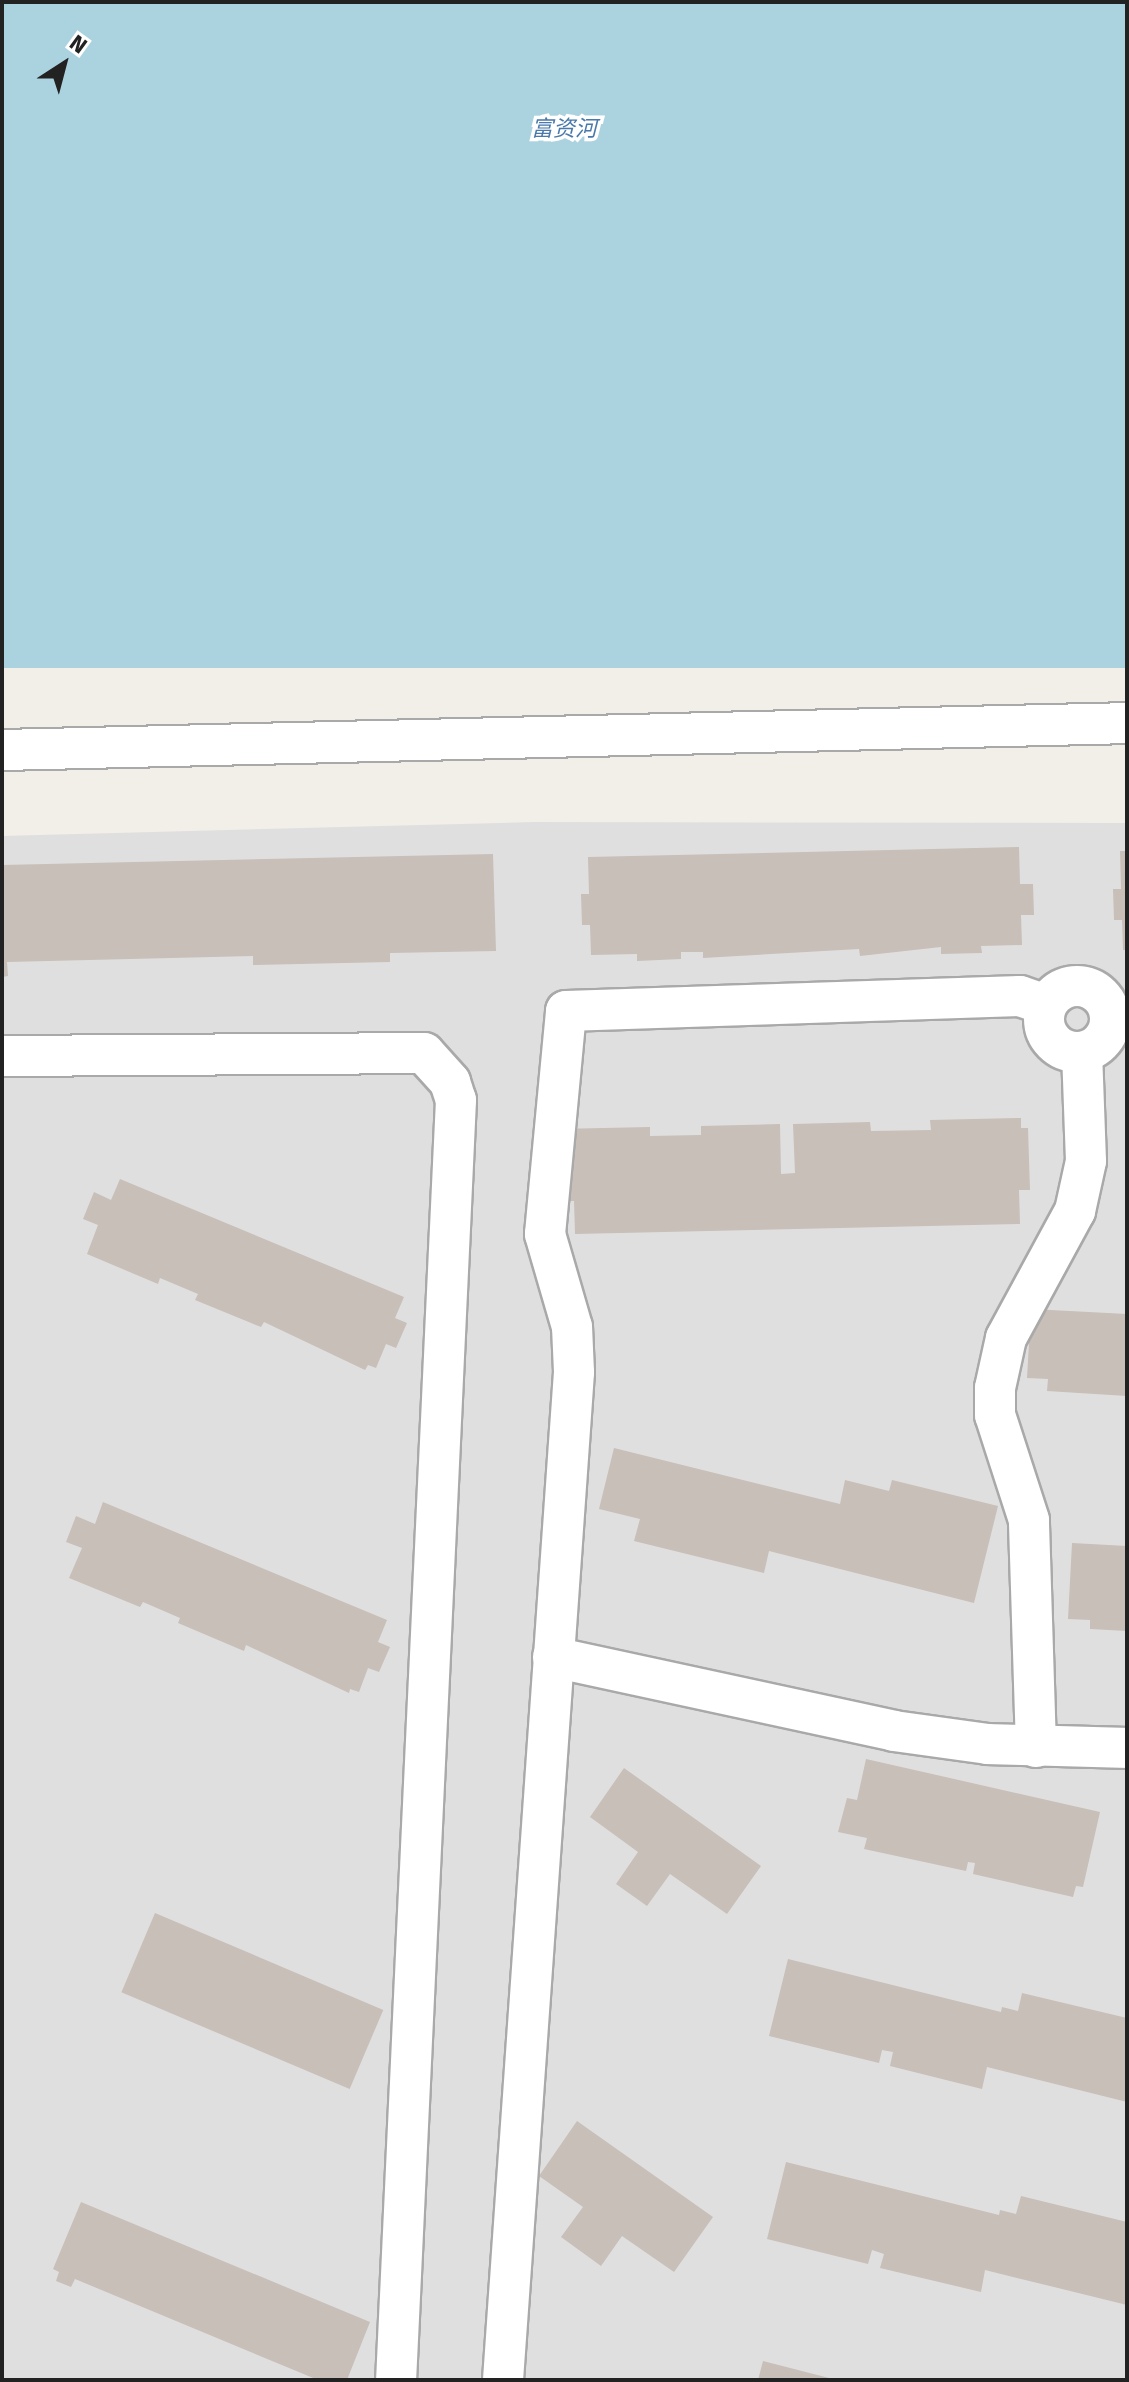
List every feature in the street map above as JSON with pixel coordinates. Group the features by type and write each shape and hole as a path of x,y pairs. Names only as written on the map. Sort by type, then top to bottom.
{"street":[{"path":"2,750 1127,723"},
{"path":"1077,985 1100,994 1118,1011 1105,1037 1082,1052 1055,1044 1046,1033 1046,1005 1054,994 1077,985"},
{"path":"503,2380 574,1372 572,1327 545,1234 566,1011 1020,996 1046,1005"},
{"path":"1036,1747 1029,1520 995,1415 995,1388 1006,1338 1075,1211 1086,1161 1082,1052"},
{"path":"2,1056 424,1053 450,1082 456,1100 396,2380"},
{"path":"553,1657 849,1723 1036,1747 1127,1748"}],"shaded area":[{"path":"534,822 1127,823 1127,2380 2,2380 2,836"}],"water":[{"name":"富资河","path":"2,2 1127,2 1127,668 2,668"}],"building":[{"path":"1019,847 1020,884 1033,884 1034,915 1021,915 1022,945 981,946 982,953 941,954 941,947 860,956 859,949 703,958 703,952 681,952 681,959 637,961 637,954 591,955 590,925 582,925 581,894 589,894 588,857"},
{"path":"1120,851 1127,851 1127,950 1123,950 1122,920 1114,920 1113,889 1121,889"},
{"path":"493,854 496,951 390,953 390,962 253,965 253,956 7,962 8,976 2,977 2,865"},
{"path":"1021,1118 1021,1128 1028,1128 1030,1190 1019,1190 1020,1224 575,1234 574,1201 559,1201 557,1129 650,1127 650,1136 701,1135 701,1126 780,1124 781,1174 795,1173 793,1124 870,1122 871,1131 931,1130 930,1120"},
{"path":"120,1179 404,1297 395,1318 407,1323 396,1348 386,1344 376,1368 368,1365 365,1370 264,1322 261,1327 195,1300 198,1294 160,1278 158,1284 87,1254 98,1225 83,1219 94,1192 111,1200"},
{"path":"1031,1309 1127,1314 1127,1396 1047,1391 1048,1379 1027,1378"},
{"path":"614,1448 840,1504 845,1480 889,1491 892,1480 998,1506 974,1603 769,1551 764,1573 634,1541 640,1519 599,1509"},
{"path":"103,1502 387,1620 378,1642 390,1647 379,1672 368,1668 359,1692 350,1689 349,1693 246,1645 244,1651 178,1623 180,1618 143,1602 140,1607 69,1578 82,1548 66,1542 76,1516 95,1524"},
{"path":"1072,1543 1127,1546 1127,1631 1090,1629 1090,1620 1068,1619"},
{"path":"866,1759 1100,1812 1083,1887 1076,1886 1073,1897 973,1874 975,1863 968,1862 966,1871 864,1849 867,1838 838,1832 847,1798 857,1800"},
{"path":"624,1768 761,1866 727,1914 670,1874 647,1906 616,1884 638,1852 590,1817"},
{"path":"155,1913 383,2010 350,2089 121,1992"},
{"path":"788,1959 1001,2012 1002,2007 1018,2011 1022,1993 1127,2018 1127,2102 987,2067 982,2089 890,2066 893,2052 882,2050 879,2063 769,2036"},
{"path":"577,2121 713,2217 674,2272 622,2236 601,2266 561,2237 583,2207 539,2176"},
{"path":"786,2162 999,2215 1000,2210 1016,2214 1021,2196 1127,2222 1127,2305 985,2270 981,2292 880,2268 884,2254 872,2250 868,2264 767,2239"},
{"path":"81,2202 370,2322 347,2380 318,2380 75,2279 71,2287 56,2281 59,2272 53,2269"},
{"path":"763,2361 833,2379 833,2380 758,2380"}]}
